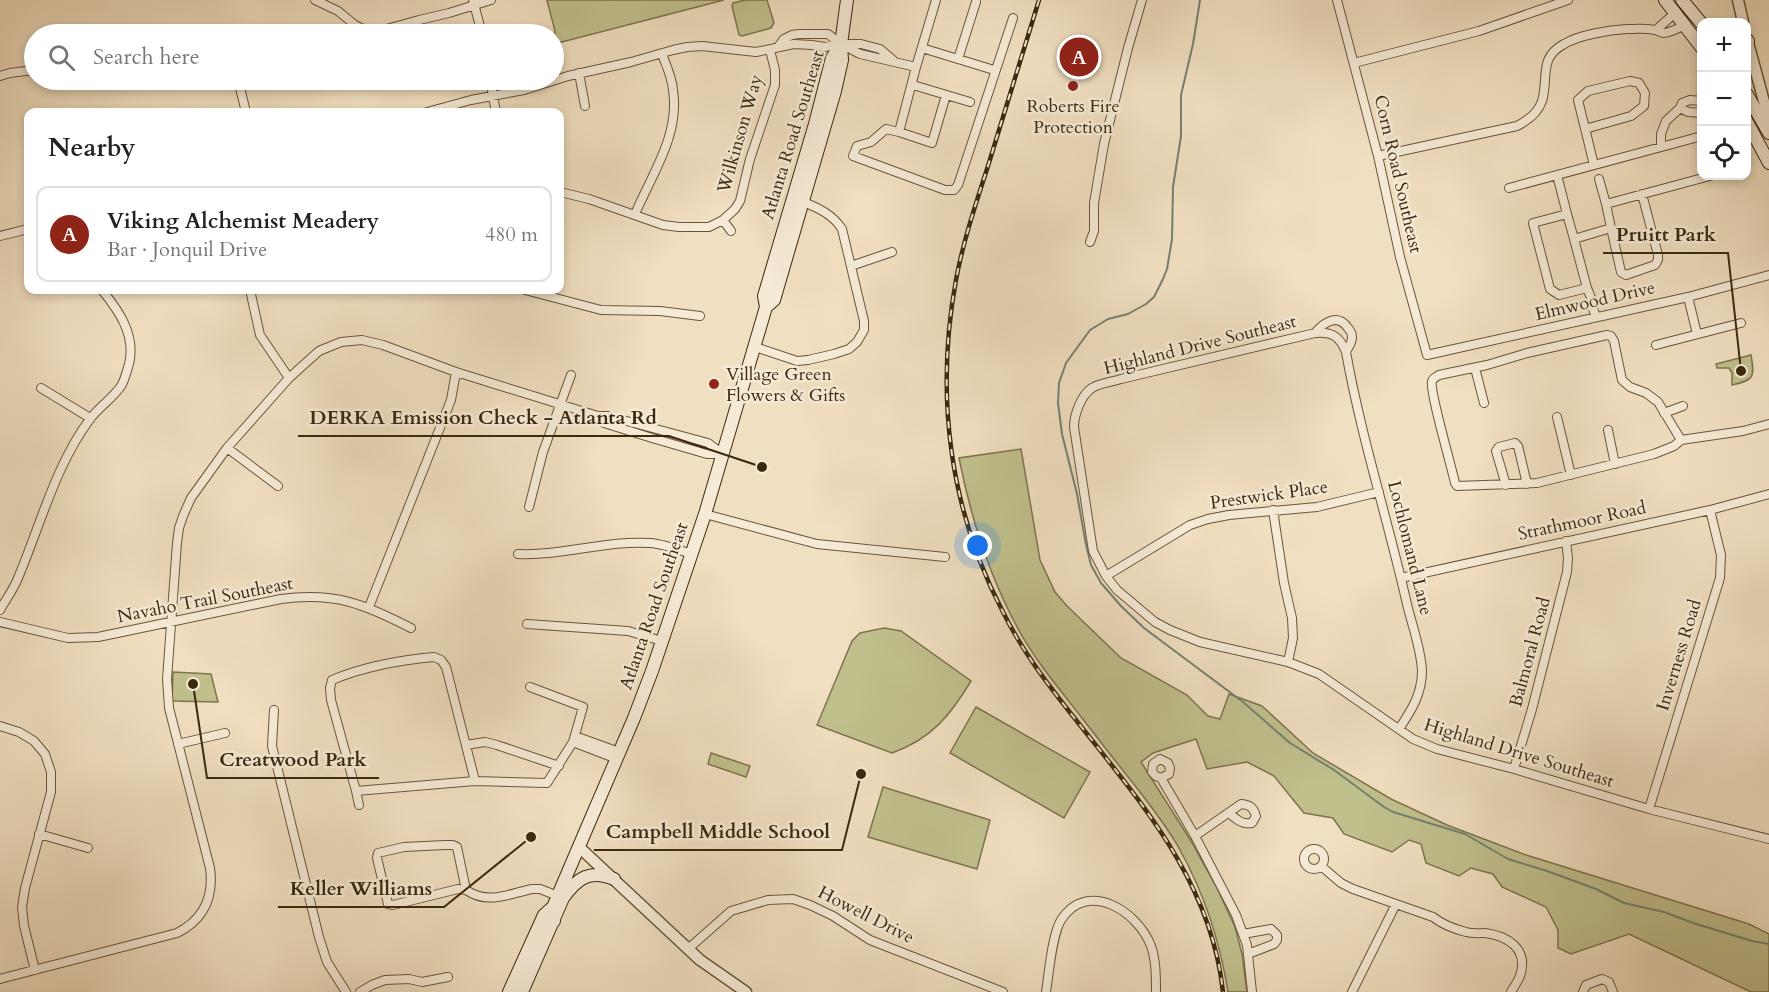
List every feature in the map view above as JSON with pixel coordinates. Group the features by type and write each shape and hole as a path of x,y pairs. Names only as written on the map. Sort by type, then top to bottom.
{"main road":[{"name":"Atlanta Road Southeast","path":"766,307 774,300 835,91 842,60 841,44 846,0"},
{"path":"1665,0 1697,42"},
{"path":"1682,0 1697,19"},
{"name":"Atlanta Road Southeast","path":"509,992 544,915 555,902 579,847 643,695 662,641 723,454 755,347 766,307 764,296 832,58 841,44"},
{"path":"1751,102 1769,133"},
{"path":"1749,126 1769,163"},
{"path":"554,921 563,898 582,878 602,874 614,879"},
{"name":"Atlanta Road Southeast","path":"522,992 554,921 555,902"}],"street":[{"path":"315,0 338,11 353,24"},
{"path":"403,24 491,0"},
{"path":"899,132 936,0"},
{"path":"1090,242 1094,231 1094,203 1104,144 1142,0"},
{"name":"Corn Road Southeast","path":"1337,0 1427,356"},
{"path":"1354,63 1479,31 1568,0"},
{"path":"1738,0 1742,18"},
{"path":"958,59 976,2"},
{"path":"475,3 480,24"},
{"path":"1656,30 1676,13"},
{"path":"946,95 932,143 886,129 872,141 857,146 852,156 945,190 954,190 958,185 1013,18"},
{"path":"1378,156 1516,126 1526,121 1542,102 1544,72 1548,60 1556,49 1579,38 1626,29 1656,30 1663,33 1685,25"},
{"path":"564,78 673,50 702,46 756,52 774,48 784,39 799,34 828,34 860,54 894,60 916,67"},
{"path":"841,44 880,49 894,60"},
{"name":"Wilkinson Way","path":"564,193 589,199 663,225 709,227 723,220 740,201 750,159 775,85 774,48"},
{"path":"921,48 994,70"},
{"path":"635,214 672,131 673,88 662,54"},
{"path":"1751,54 1766,100 1769,120"},
{"path":"0,76 24,71"},
{"path":"579,73 585,106"},
{"path":"1585,129 1631,116 1644,106 1645,93 1639,83 1630,81 1588,91 1578,100 1585,129 1594,165"},
{"path":"912,85 970,102"},
{"path":"240,90 245,108"},
{"path":"492,90 495,108"},
{"path":"442,108 524,90"},
{"path":"1661,147 1661,134 1666,121 1680,108 1682,103 1697,101"},
{"path":"1680,108 1697,106"},
{"path":"1680,108 1697,113"},
{"path":"1509,188 1697,137"},
{"path":"1557,175 1595,313"},
{"path":"1599,179 1621,272 1626,275 1655,264 1658,260 1642,194"},
{"path":"1606,204 1697,179"},
{"path":"755,347 797,361 808,360 849,349 857,342 864,330 864,321 842,229 828,214 803,202"},
{"path":"1567,214 1533,223 1550,289 1558,296 1588,292"},
{"path":"723,220 731,231"},
{"path":"1574,240 1611,228"},
{"path":"0,236 24,230"},
{"path":"851,266 892,252"},
{"name":"Elmwood Drive","path":"1427,356 1595,313 1688,297 1769,275"},
{"path":"0,610 17,580 69,453 90,418 122,385 129,363 131,343 119,310 105,294"},
{"path":"251,294 260,335 289,378"},
{"path":"540,294 602,310 660,311 700,316"},
{"path":"1688,297 1697,334"},
{"path":"1316,333 1328,321 1336,320 1344,323 1351,331 1352,337 1346,352"},
{"path":"1656,345 1741,323"},
{"name":"Highland Drive Southeast","path":"1346,352 1342,342 1334,335 1325,332 1316,333 1121,379 1092,388 1078,407 1074,417 1074,427 1093,551 1106,576 1117,590 1155,622 1170,630 1200,642 1288,662 1319,674 1417,741 1437,749 1649,809 1769,839"},
{"path":"1681,440 1658,402 1646,393 1630,387 1622,380 1614,341 1611,336 1607,335 1439,375 1432,381 1441,431 1455,483 1458,486 1527,484 1664,451 1681,440 1743,431 1769,424"},
{"path":"0,979 177,933 196,921 204,911 211,892 212,880 167,694 177,543 183,516 191,498 227,448 289,378 319,351 341,342 362,340 383,345 456,372 560,405 708,443 723,454"},
{"name":"Lochlomand Lane","path":"1346,352 1422,670 1416,701 1399,729"},
{"path":"1475,368 1484,403"},
{"path":"369,607 451,400 456,372"},
{"path":"529,507 543,452 572,375"},
{"path":"41,388 90,418"},
{"path":"1664,413 1683,406"},
{"path":"1557,417 1571,475"},
{"path":"1608,430 1616,464"},
{"path":"1506,485 1496,452 1499,447 1515,443 1518,446 1527,484"},
{"path":"227,448 278,486"},
{"name":"Prestwick Place","path":"1106,576 1190,525 1208,519 1273,510 1317,507 1378,492"},
{"name":"Strathmoor Road","path":"1401,578 1710,510 1769,494"},
{"path":"1273,510 1284,583 1292,618 1293,638 1288,662"},
{"name":"Inverness Road","path":"1649,809 1720,578 1721,555 1710,510"},
{"path":"705,514 817,544 945,557"},
{"name":"Balmoral Road","path":"1514,769 1568,572 1566,541"},
{"path":"518,554 558,553 624,544 650,543 691,554"},
{"name":"Navaho Trail Southeast","path":"0,622 68,638 98,638 295,597 338,599 369,607 411,628"},
{"path":"527,624 628,631 662,641"},
{"path":"359,806 331,700 330,688 332,680 341,676 382,666 422,658 434,657 441,660 446,667 475,781"},
{"path":"356,791 475,781 546,783 559,766 574,739 583,707 530,687"},
{"path":"274,710 272,746 319,937 327,962 346,992"},
{"path":"0,726 19,732 34,741 50,766 52,779 51,792 24,888 22,907 24,926 35,970"},
{"path":"178,744 225,733"},
{"path":"574,739 618,756"},
{"path":"466,746 485,742 559,766"},
{"path":"1161,778 1224,890 1243,934 1248,954 1252,992"},
{"path":"1194,836 1229,813"},
{"path":"39,834 88,848"},
{"path":"466,890 455,845 404,847 378,853 377,858 388,904 393,905 458,889 486,899 540,889 555,902"},
{"path":"579,847 688,950 715,972 746,992"},
{"path":"1321,866 1341,883 1353,889 1433,917 1440,923 1455,929 1501,937 1516,945 1522,969 1511,992"},
{"name":"Howell Drive","path":"688,950 731,911 768,900 793,899 832,916 870,940 1003,992"},
{"path":"1046,992 1060,922 1077,905 1090,901 1106,903 1119,908 1139,925 1151,946 1156,992"},
{"path":"1352,992 1396,904"},
{"path":"1243,934 1271,929 1277,935 1275,944 1248,954"},
{"path":"360,992 372,984 385,980 409,979 422,982 448,977"},
{"path":"1583,992 1586,985 1602,979 1609,982 1613,992"}],"green space":[{"path":"547,0 724,0 564,41 564,24 553,24"},
{"path":"745,0 767,0 774,23 771,28 739,35 732,6 733,3"},
{"path":"1751,355 1753,373 1745,381 1732,385 1732,373 1729,368 1717,368 1716,364"},
{"path":"1021,449 1040,560 1055,592 1121,658 1187,695 1208,716 1220,719 1229,694 1262,706 1313,753 1391,799 1447,825 1526,855 1749,924 1769,934 1769,992 1751,992 1629,934 1571,954 1558,948 1558,930 1546,907 1502,887 1493,874 1471,868 1459,876 1426,863 1421,844 1409,840 1392,852 1344,834 1333,818 1304,813 1274,776 1247,762 1207,769 1196,739 1153,753 1141,762 1191,841 1235,927 1242,954 1247,992 1228,992 1221,955 1210,919 1197,884 1170,832 1035,656 1010,613 991,570 969,503 959,458"},
{"path":"884,628 901,631 971,681 938,725 918,741 892,753 817,725 852,641 860,633"},
{"path":"173,672 211,674 218,702 172,701"},
{"path":"976,707 1090,772 1064,818 950,753"},
{"path":"711,753 750,766 746,777 708,764"},
{"path":"883,787 990,820 977,869 868,837"}],"waterway":[{"path":"1200,0 1181,95 1181,136 1173,187 1172,239 1167,269 1154,297 1146,304 1128,314 1108,319 1090,330 1066,363 1059,383 1058,403 1062,434 1091,565 1101,583 1144,628 1243,702 1290,743 1334,770 1393,812 1465,834 1508,859 1596,889 1624,903 1664,912 1752,941 1769,944"}],"railway":[{"path":"1039,0 970,223 956,280 947,365 947,408 951,450 970,533 1003,612 1027,654 1046,681 1125,782 1170,846 1189,879 1204,914 1216,952 1223,992"}],"place":[{"name":"Viking Alchemist Meadery","path":"1079,57"},
{"name":"Roberts Fire Protection","path":"1073,86"},
{"name":"Pruitt Park","path":"1741,371"},
{"name":"Village Green Flowers & Gifts","path":"714,384"},
{"name":"DERKA Emission Check - Atlanta Rd","path":"762,467"},
{"name":"Creatwood Park","path":"193,684"},
{"name":"Campbell Middle School","path":"861,774"},
{"name":"Keller Williams","path":"531,837"}]}
